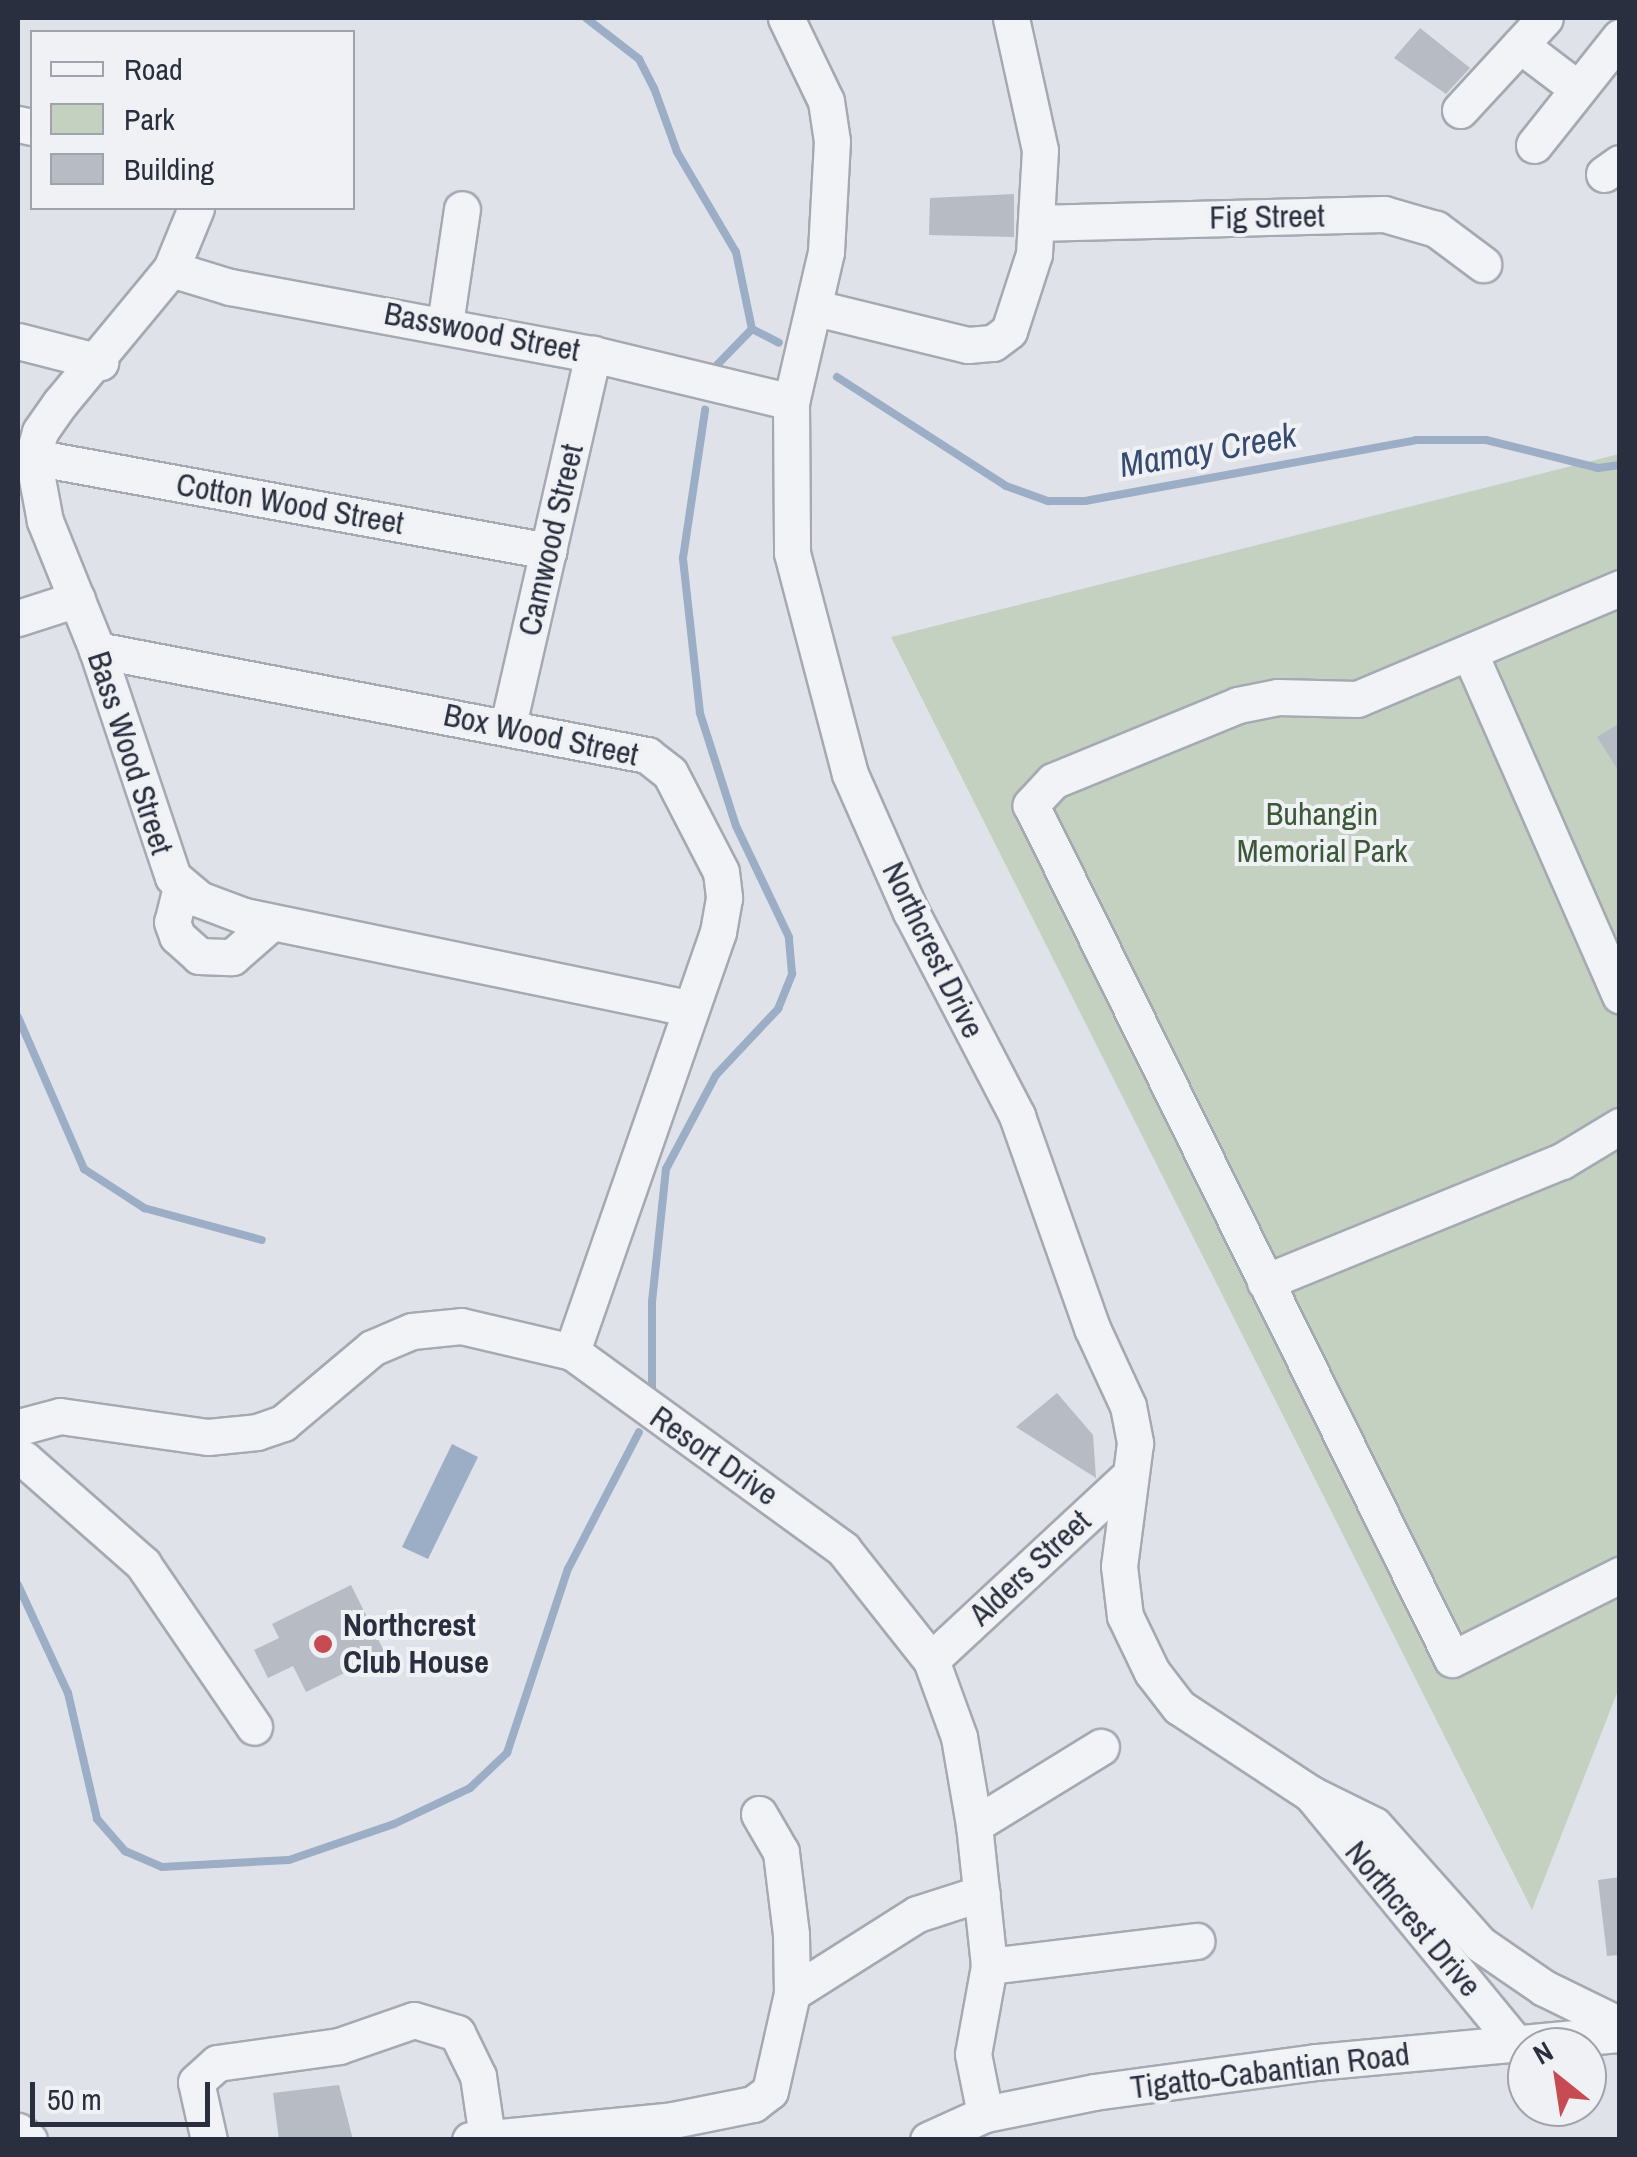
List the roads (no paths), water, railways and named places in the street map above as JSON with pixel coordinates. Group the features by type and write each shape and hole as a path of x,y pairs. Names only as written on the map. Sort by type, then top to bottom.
{"street":[{"name":"Northcrest Drive","path":"786,18 826,100 832,142 816,308 791,402 792,554 850,774 1042,1175 1092,1328 1128,1406 1135,1443 1120,1566 1126,1616 1152,1672 1179,1707 1311,1794 1434,1919 1507,2030"},
{"path":"816,308 968,345 993,343 1019,314 1036,223 1040,150 1011,18"},
{"path":"1460,110 1545,18"},
{"path":"1534,145 1620,37"},
{"path":"1520,45 1578,89"},
{"path":"445,324 462,209"},
{"path":"33,457 40,432 171,269 195,210"},
{"name":"Fig Street","path":"1036,223 1384,214 1436,229 1483,264"},
{"name":"Basswood Street","path":"171,269 230,287 594,354 791,402"},
{"path":"18,341 100,362"},
{"name":"Camwood Street","path":"508,725 594,354"},
{"name":"Cotton Wood Street","path":"33,457 548,552"},
{"name":"Bass Wood Street","path":"33,457 45,521 97,650 164,860 181,887 219,908 271,923 688,1008"},
{"path":"1620,588 1357,699 1278,697 1238,704 1053,781 1031,805 1452,1658 1620,1576"},
{"path":"18,618 78,599"},
{"name":"Box Wood Street","path":"97,650 508,725 647,755 670,773 720,872 724,898 572,1352"},
{"path":"1470,654 1620,995"},
{"path":"181,887 172,922 177,936 199,956 232,956 271,923"},
{"path":"1265,1282 1618,1133"},
{"name":"Resort Drive","path":"254,1727 143,1564 21,1443 60,1416 208,1437 257,1432 283,1423 372,1348 412,1331 461,1326 572,1352 843,1550 932,1660 959,1737 982,1893 989,1966 973,2054 985,2114"},
{"name":"Alders Street","path":"932,1660 1129,1476"},
{"path":"974,1825 1101,1747"},
{"path":"209,2140 196,2082 217,2063 340,2046 414,2020 457,2033 478,2076 479,2138 674,2120 752,2104 770,2091 792,1992 788,1885 775,1835 759,1814"},
{"path":"792,1992 917,1914 982,1893"},
{"name":"Northcrest Drive","path":"1434,1919 1503,1964 1620,2026"},
{"path":"989,1966 1196,1941"},
{"name":"Tigatto-Cabantian Road","path":"928,2140 985,2114 1316,2062 1507,2045"},
{"path":"18,2131 29,2140"}],"water":[{"path":"452,1444 478,1457 428,1559 402,1547"}],"waterway":[{"path":"586,18 639,59 677,152 736,252 752,329"},
{"name":"Mamay Creek","path":"752,329 779,343"},
{"path":"717,365 752,329"},
{"name":"Mamay Creek","path":"837,377 1006,486 1048,501 1085,501 1416,440 1486,440 1598,468 1620,465"},
{"path":"652,1395 652,1302 666,1169 716,1075 778,1009 792,974 789,937 736,826 700,713 683,558 705,410"},
{"path":"18,1017 84,1169 144,1208 262,1240"},
{"path":"18,1585 68,1693 97,1819 125,1851 162,1867 289,1860 394,1824 470,1788 507,1753 568,1569 639,1432"}],"place":[{"name":"Northcrest Club House","path":"323,1644"}],"park label":[{"name":"Buhangin Memorial Park","path":"1322,834"}]}
